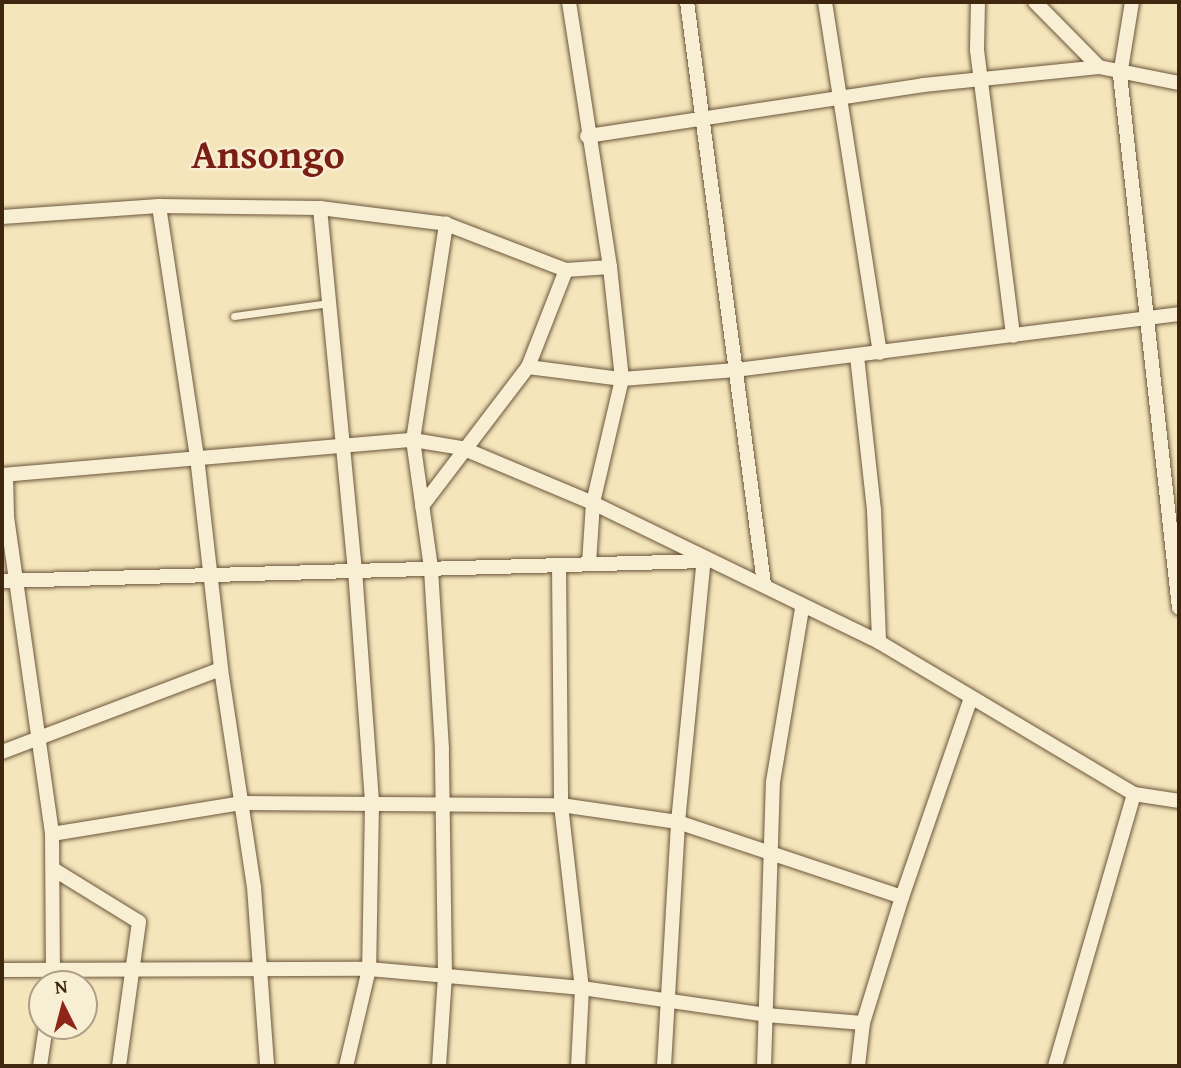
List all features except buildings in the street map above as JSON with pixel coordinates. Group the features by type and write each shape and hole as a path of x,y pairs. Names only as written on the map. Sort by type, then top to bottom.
{"street":[{"path":"569,2 587,136 610,267 622,379 593,503 589,564"},
{"path":"687,2 764,584"},
{"path":"825,2 879,346"},
{"path":"978,2 981,82 1013,336"},
{"path":"1035,2 1099,67 1120,75 1179,83"},
{"path":"1132,2 1120,75 1151,319 1179,608"},
{"path":"587,136 838,97 1099,67"},
{"path":"2,217 159,206 320,208 446,224 566,270 610,267"},
{"path":"159,206 197,457 221,669 242,803 261,972 267,1066"},
{"path":"320,208 355,570 372,804 369,969 346,1066"},
{"path":"439,1066 445,975 443,804 431,568 413,440 446,224"},
{"path":"422,506 462,448 528,367 566,270"},
{"path":"528,367 622,379 736,370 857,356 879,346 1013,336 1179,314"},
{"path":"857,356 874,510 879,642"},
{"path":"53,970 52,834 39,735 9,581 4,475 413,440 462,448 593,503 704,560 764,584 802,608 879,642 1134,794 1179,801"},
{"path":"9,581 704,560"},
{"path":"664,1066 670,999 678,822 704,560"},
{"path":"559,565 561,805 582,988 578,1066"},
{"path":"764,1066 773,782 802,608"},
{"path":"2,752 39,735 221,669"},
{"path":"858,1066 863,1023 902,897 971,698"},
{"path":"1055,1066 1134,794"},
{"path":"52,834 242,803 561,805 678,822 770,850 902,897"},
{"path":"53,869 139,922 119,1066"},
{"path":"98,975 369,969 582,988 766,1015 863,1023"},
{"path":"2,970 28,974"},
{"path":"40,1066 44,1040"}],"lane":[{"path":"234,316 330,303"}],"district":[{"name":"Ansongo","path":"268,154"}]}
